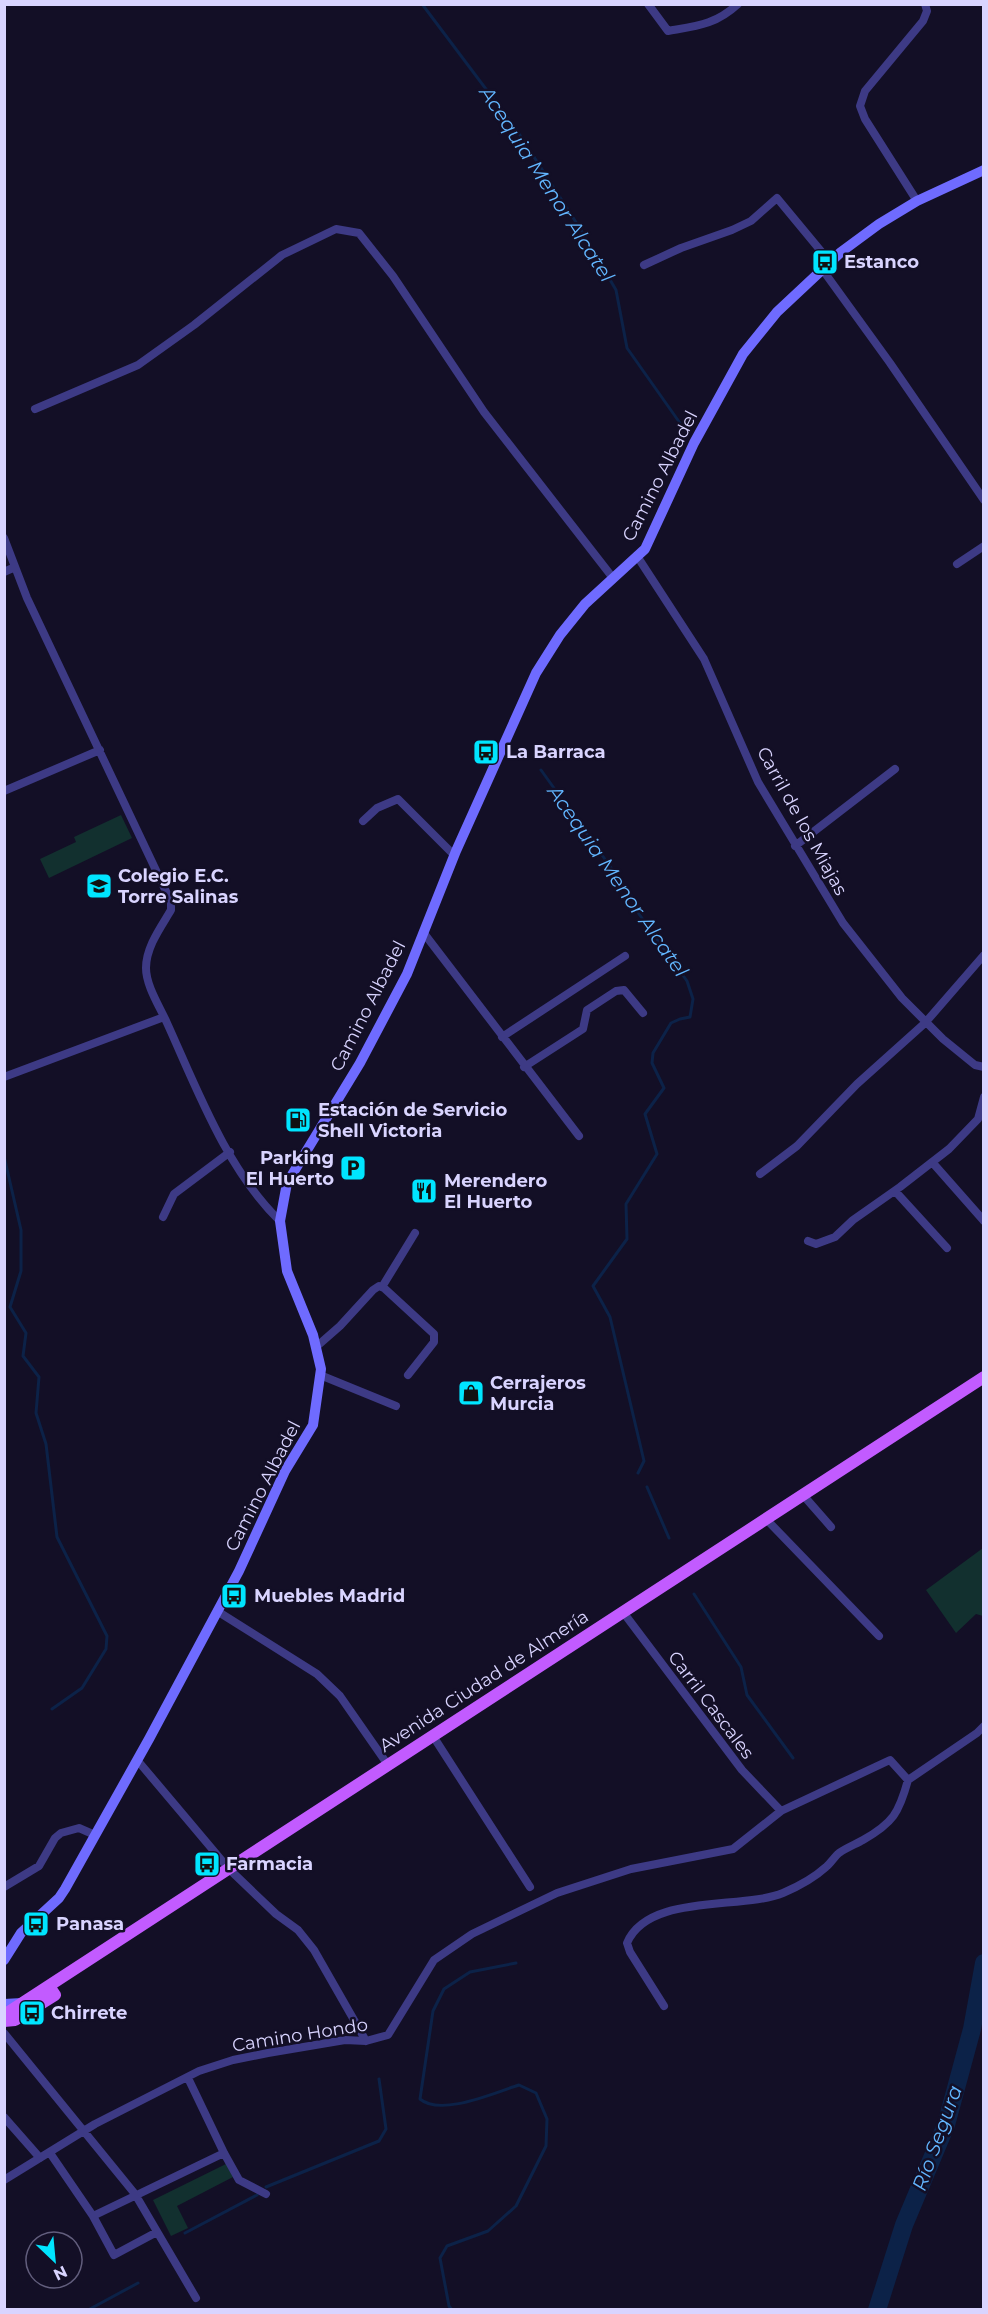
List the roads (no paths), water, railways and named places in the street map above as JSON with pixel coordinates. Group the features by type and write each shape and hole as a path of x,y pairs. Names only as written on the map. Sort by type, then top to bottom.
{"main road":[{"name":"Camino Albadel","path":"4,1960 21,1933 62,1894 138,1761 239,1571 285,1472 313,1425 321,1369 313,1335 287,1271 279,1221 287,1183 360,1063 406,974 454,855 536,673 560,635 585,604 645,549 694,443 743,354 777,312 840,252 879,224 917,201 984,170"},
{"name":"Avenida Ciudad de Almería","path":"4,2015 984,1377"},
{"path":"4,2021 15,2020 55,1995 49,1986"},
{"path":"4,2004 25,2002"}],"street":[{"path":"648,4 668,32 707,25 724,16 738,4"},
{"path":"917,201 865,119 860,106 865,91 923,21 927,10 925,4"},
{"path":"645,265 681,248 751,221 777,198 826,265 984,501"},
{"path":"35,409 138,365 194,325 282,255 336,229 359,233 393,276 490,421 613,578"},
{"path":"4,538 27,598 171,902 171,910 149,951 146,969 150,985 189,1072 230,1152 255,1194 279,1221"},
{"path":"957,564 984,546"},
{"name":"Carril de los Miajas","path":"637,556 704,659 758,782 843,923 902,998 925,1023 975,1065 984,1068"},
{"path":"4,572 15,567"},
{"path":"4,790 100,750"},
{"path":"795,846 895,769"},
{"path":"363,821 377,808 398,799 454,855"},
{"path":"423,932 579,1136"},
{"path":"760,1174 797,1146 856,1084 925,1023 984,955"},
{"path":"502,1037 625,956"},
{"path":"525,1067 583,1029 587,1010 616,991 624,990 643,1013"},
{"path":"4,1077 164,1017"},
{"path":"808,1241 816,1244 834,1237 853,1220 949,1149 978,1119 984,1097"},
{"path":"163,1217 174,1194 230,1152"},
{"path":"932,1162 984,1221"},
{"path":"895,1191 947,1248"},
{"path":"316,1347 340,1326 373,1290 382,1287 415,1233"},
{"path":"382,1287 434,1334 434,1342 408,1375"},
{"path":"320,1375 396,1406"},
{"path":"803,1495 831,1527"},
{"path":"766,1519 879,1636"},
{"path":"217,1611 317,1674 340,1695 388,1765"},
{"name":"Carril Cascales","path":"623,1612 742,1770 781,1811"},
{"path":"664,2006 630,1952 627,1943 632,1932 642,1923 693,1906 782,1893 804,1882 825,1869 839,1853 888,1825 902,1802 908,1780 924,1771 984,1726"},
{"path":"433,1736 530,1887"},
{"name":"Camino Hondo","path":"4,2180 84,2130 199,2071 256,2056 345,2040 366,2041 388,2035 435,1960 472,1934 557,1893 631,1869 733,1850 781,1811 890,1760 908,1780"},
{"path":"138,1761 229,1869 303,1937 314,1950 366,2041"},
{"path":"4,1887 39,1866 60,1833 79,1828 95,1835"},
{"path":"4,2033 135,2194 196,2298"},
{"path":"188,2078 239,2180 266,2194"},
{"path":"4,2117 40,2158"},
{"path":"50,2152 93,2216 114,2255 157,2232"},
{"path":"93,2216 224,2153"}],"waterway":[{"name":"Acequia Menor Alcatel","path":"422,4 516,129 581,230 616,290 627,348 687,433"},
{"name":"Acequia Menor Alcatel","path":"541,770 632,897 639,914 687,981 693,999 690,1017 671,1023 653,1053 652,1063 664,1088 645,1114 657,1154 626,1204 627,1239 593,1286 610,1317 644,1461 638,1473"},
{"path":"4,1156 21,1230 21,1271 10,1307 26,1333 23,1356 39,1377 36,1413 46,1444 57,1537 107,1636 106,1649 82,1688 52,1709"},
{"name":"Acequia Menor Alcatel","path":"647,1487 669,1538"},
{"name":"Acequia Menor Alcatel","path":"694,1594 741,1667 747,1695 793,1758"},
{"path":"452,2310 449,2306 440,2258 447,2246 488,2231 516,2206 546,2146 547,2119 536,2093 519,2085 454,2104 429,2104 420,2099 433,2011 444,1989 470,1972 516,1963"},
{"name":"Río Segura","path":"877,2310 904,2225 946,2125 972,2029 984,1963"},
{"path":"266,2187 379,2141 386,2129 379,2079"},
{"path":"185,2233 257,2195"},
{"path":"88,2310 138,2283"}],"place":[{"name":"Estanco","path":"825,262"},
{"name":"La Barraca","path":"486,752"},
{"name":"Colegio E.C. Torre Salinas","path":"99,886"},
{"name":"Estación de Servicio Shell Victoria","path":"298,1120"},
{"name":"Parking El Huerto","path":"353,1168"},
{"name":"Merendero El Huerto","path":"424,1191"},
{"name":"Cerrajeros Murcia","path":"471,1393"},
{"name":"Muebles Madrid","path":"234,1596"},
{"name":"Farmacia","path":"207,1864"},
{"name":"Panasa","path":"36,1924"},
{"name":"Chirrete","path":"32,2013"}]}
